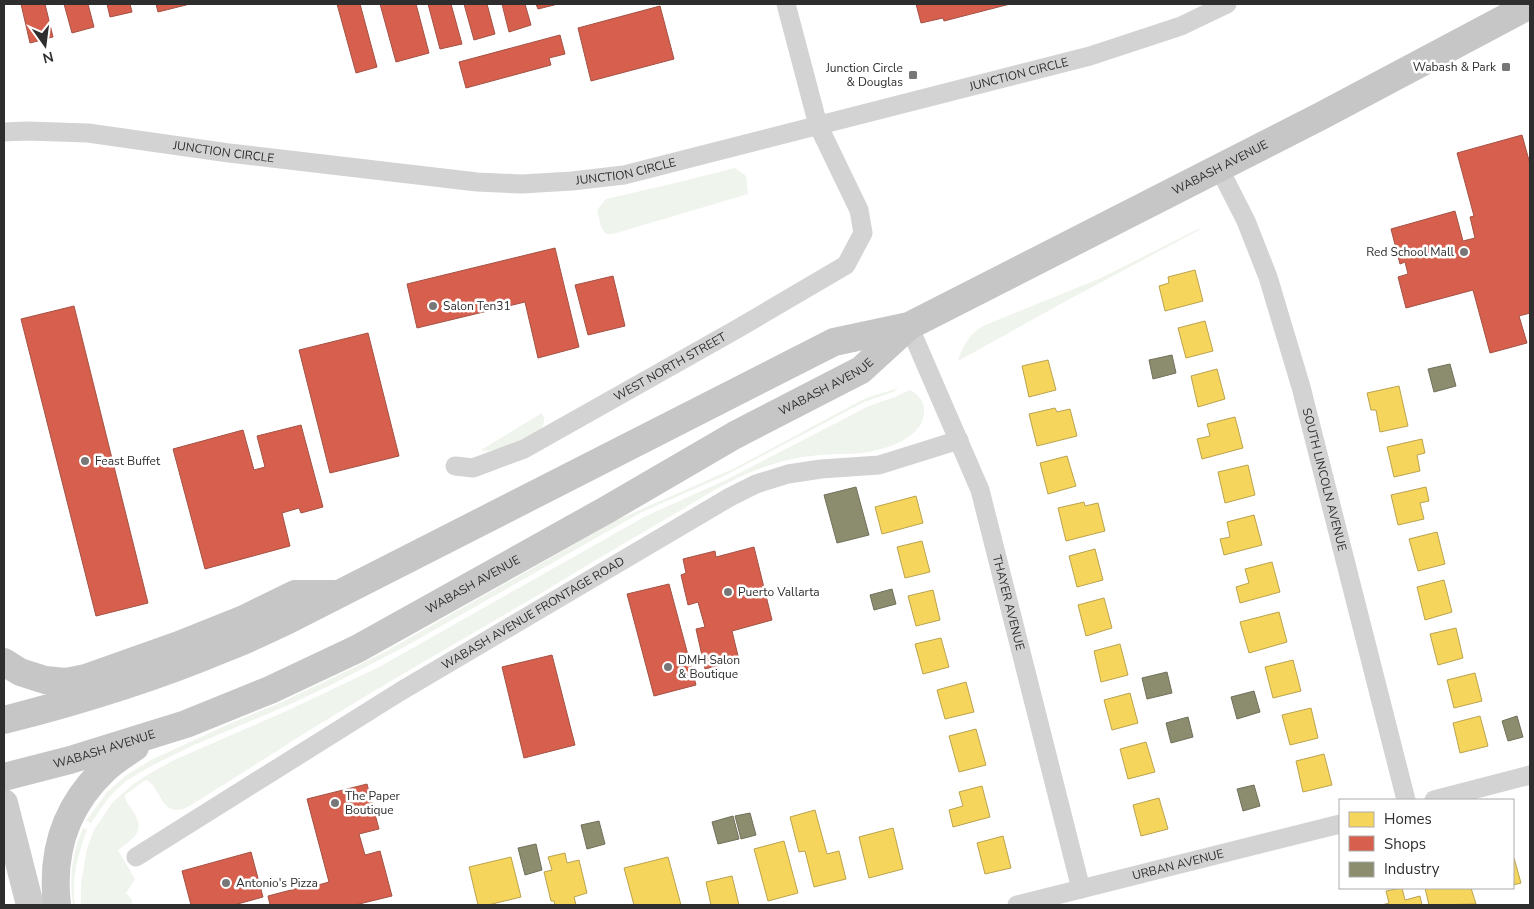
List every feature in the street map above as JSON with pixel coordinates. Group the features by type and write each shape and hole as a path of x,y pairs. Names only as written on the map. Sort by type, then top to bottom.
{"main road":[{"name":"WABASH AVENUE","path":"4,720 94,695 164,672 288,620 343,594 834,342 909,326 1321,116 1530,5"},
{"name":"WABASH AVENUE","path":"4,777 70,760 177,727 270,690 357,649 608,509 735,435 861,370 909,326"},
{"path":"4,662 20,672 45,680 66,682 86,678 244,619 295,594 343,594"},
{"path":"57,905 55,885 57,856 64,828 87,788 105,769 135,747 177,727"},
{"path":"4,803 30,905"}],"street":[{"path":"786,4 818,125"},
{"name":"JUNCTION CIRCLE","path":"4,132 27,131 88,134 477,182 522,184 587,180 624,175 1090,56 1181,26 1227,4"},
{"name":"WEST NORTH STREET","path":"455,466 473,468 524,449 846,265 862,233 859,210 818,125"},
{"name":"SOUTH LINCOLN AVENUE","path":"1219,168 1246,221 1268,277 1301,387 1406,799"},
{"name":"THAYER AVENUE","path":"909,326 980,490 1081,889"},
{"name":"WABASH AVENUE FRONTAGE ROAD","path":"136,857 401,691 722,502 756,484 788,474 821,469 879,465 959,440"},
{"path":"1438,799 1530,775"},
{"name":"URBAN AVENUE","path":"1017,905 1339,824"}],"shaded area":[{"path":"735,168 746,176 748,194 613,234 606,234 601,227 597,210 606,199"},
{"path":"1200,228 958,361 967,341 983,326 1101,278"},
{"path":"899,388 864,402 726,475 642,512 406,646 333,684 151,766 126,781 117,789 91,823 86,821 107,792 125,776 151,760 282,702 355,667 617,520 735,468 864,399"},
{"path":"910,390 920,398 924,410 922,421 916,431 906,438 882,449 869,452 829,454 785,461 751,472 726,484 356,702 186,808 171,809 151,784 146,780 144,781 125,795 136,817 138,828 134,837 118,850 135,879 126,893 132,900 131,905 81,905 81,883 87,849 94,830 112,803 132,785 149,774 174,760 291,709 379,667 646,516 726,480 869,406"},
{"path":"542,413 544,422 539,431 503,448 488,451 481,450"},
{"path":"83,828 87,830 76,867 75,905 73,905 72,866"}],"building: Homes":[{"path":"1195,270 1203,301 1165,311 1159,286 1169,283 1168,277"},
{"path":"1205,321 1213,351 1186,358 1178,328"},
{"path":"1048,360 1056,390 1029,397 1022,366"},
{"path":"1217,369 1225,399 1198,407 1191,376"},
{"path":"1399,386 1408,426 1380,432 1376,410 1371,410 1367,393"},
{"path":"1055,408 1057,412 1070,409 1077,436 1037,446 1029,414"},
{"path":"1235,417 1243,448 1202,459 1197,439 1210,436 1207,424"},
{"path":"1422,439 1425,453 1417,455 1420,471 1394,477 1387,447"},
{"path":"1067,456 1076,486 1048,494 1040,463"},
{"path":"1248,465 1255,495 1225,503 1218,472"},
{"path":"1426,487 1429,501 1420,503 1424,519 1398,525 1391,495"},
{"path":"916,496 923,523 882,534 875,507"},
{"path":"1084,502 1085,506 1098,503 1105,531 1066,541 1058,508"},
{"path":"1254,515 1262,545 1224,555 1220,539 1230,537 1227,522"},
{"path":"1437,532 1445,564 1418,571 1409,539"},
{"path":"922,541 930,572 905,578 897,547"},
{"path":"1095,549 1103,580 1077,587 1069,556"},
{"path":"1272,562 1280,592 1240,603 1236,587 1249,583 1245,569"},
{"path":"1444,580 1452,612 1425,620 1417,587"},
{"path":"933,590 940,620 916,626 908,596"},
{"path":"1104,598 1112,628 1086,636 1078,605"},
{"path":"1279,612 1287,642 1249,653 1240,622"},
{"path":"1456,628 1463,658 1438,665 1430,634"},
{"path":"941,638 949,667 923,674 915,644"},
{"path":"1120,644 1128,675 1101,682 1094,651"},
{"path":"1293,660 1301,691 1273,698 1265,667"},
{"path":"1475,673 1482,701 1454,708 1447,680"},
{"path":"966,682 974,712 945,719 937,690"},
{"path":"1130,693 1138,723 1112,730 1104,700"},
{"path":"1311,708 1318,738 1290,745 1282,715"},
{"path":"1480,716 1488,746 1460,753 1453,723"},
{"path":"976,729 986,765 959,772 949,736"},
{"path":"1146,742 1155,772 1128,779 1120,749"},
{"path":"1324,754 1332,785 1303,792 1296,761"},
{"path":"982,786 990,817 953,827 949,810 963,806 959,792"},
{"path":"1159,798 1168,829 1141,836 1133,805"},
{"path":"815,810 827,854 839,851 846,879 814,887 805,851 799,852 790,817"},
{"path":"893,828 903,869 869,878 859,837"},
{"path":"1003,836 1011,868 985,874 977,843"},
{"path":"784,841 798,893 768,901 754,849"},
{"path":"565,853 567,863 579,860 587,893 574,897 576,905 555,905 554,901 551,901 544,872 552,870 548,857"},
{"path":"511,857 521,897 488,905 478,905 469,867"},
{"path":"668,857 681,905 634,905 624,868"},
{"path":"1514,858 1521,883 1514,885"},
{"path":"732,876 739,905 711,905 706,882"},
{"path":"1402,889 1405,900 1420,896 1422,905 1382,905 1389,903 1386,891"},
{"path":"1425,889 1471,889 1476,904 1429,905"}],"building: Shops":[{"path":"21,4 45,4 53,37 30,43"},
{"path":"64,4 88,4 94,27 72,33"},
{"path":"107,4 130,4 132,12 110,17"},
{"path":"156,4 190,4 158,12"},
{"path":"337,4 360,4 377,67 356,73"},
{"path":"380,4 416,4 429,53 396,62"},
{"path":"428,4 451,4 462,44 440,49"},
{"path":"464,4 487,4 495,34 474,40"},
{"path":"502,4 525,4 531,25 509,32"},
{"path":"536,4 558,4 538,9"},
{"path":"916,4 1010,4 944,21 943,18 921,23"},
{"path":"660,6 674,59 591,81 578,28"},
{"path":"560,35 565,54 549,58 551,65 466,88 459,62"},
{"name":"Red School Mall","path":"1522,135 1530,164 1530,313 1519,316 1527,343 1490,353 1473,290 1406,308 1398,277 1408,274 1405,262 1400,264 1391,229 1455,211 1463,241 1475,238 1470,217 1474,216 1457,153"},
{"path":"555,248 579,347 538,358 525,302 417,328 407,284"},
{"path":"613,276 625,326 588,335 575,285"},
{"path":"74,306 148,603 96,616 21,319"},
{"path":"368,333 399,456 330,473 299,350"},
{"path":"301,425 323,507 301,513 299,508 282,513 290,546 205,569 173,449 243,430 254,470 265,467 257,436"},
{"path":"754,547 772,620 732,631 739,660 705,669 696,629 705,627 698,602 688,605 681,575 686,573 683,559 715,551 716,557"},
{"path":"669,584 696,685 654,696 627,594"},
{"path":"552,655 575,745 524,758 502,667"},
{"path":"367,784 379,829 359,834 365,855 380,851 392,896 355,905 270,905 268,896 329,882 307,799"},
{"path":"251,852 263,897 234,905 191,905 182,871"}],"building: Industry":[{"path":"1172,355 1176,373 1153,379 1149,360"},
{"path":"1450,364 1456,386 1434,392 1428,369"},
{"path":"856,487 869,535 837,543 824,495"},
{"path":"892,589 896,604 874,610 870,595"},
{"path":"1167,672 1172,693 1147,699 1142,678"},
{"path":"1254,691 1260,712 1237,719 1231,697"},
{"path":"1517,716 1523,737 1508,741 1502,721"},
{"path":"1188,717 1193,737 1171,743 1166,723"},
{"path":"1254,785 1260,806 1243,811 1237,789"},
{"path":"750,813 756,835 741,839 735,816"},
{"path":"733,816 739,839 718,844 712,822"},
{"path":"599,821 605,844 587,849 581,825"},
{"path":"536,844 542,870 525,875 518,848"}],"place":[{"name":"Wabash & Park","path":"1506,67"},
{"name":"Junction Circle & Douglas","path":"913,75"},
{"name":"Red School Mall","path":"1464,252"},
{"name":"Salon Ten31","path":"433,306"},
{"name":"Feast Buffet","path":"85,461"},
{"name":"Puerto Vallarta","path":"728,592"},
{"name":"DMH Salon & Boutique","path":"668,667"},
{"name":"The Paper Boutique","path":"335,803"},
{"name":"Antonio's Pizza","path":"226,883"}]}
